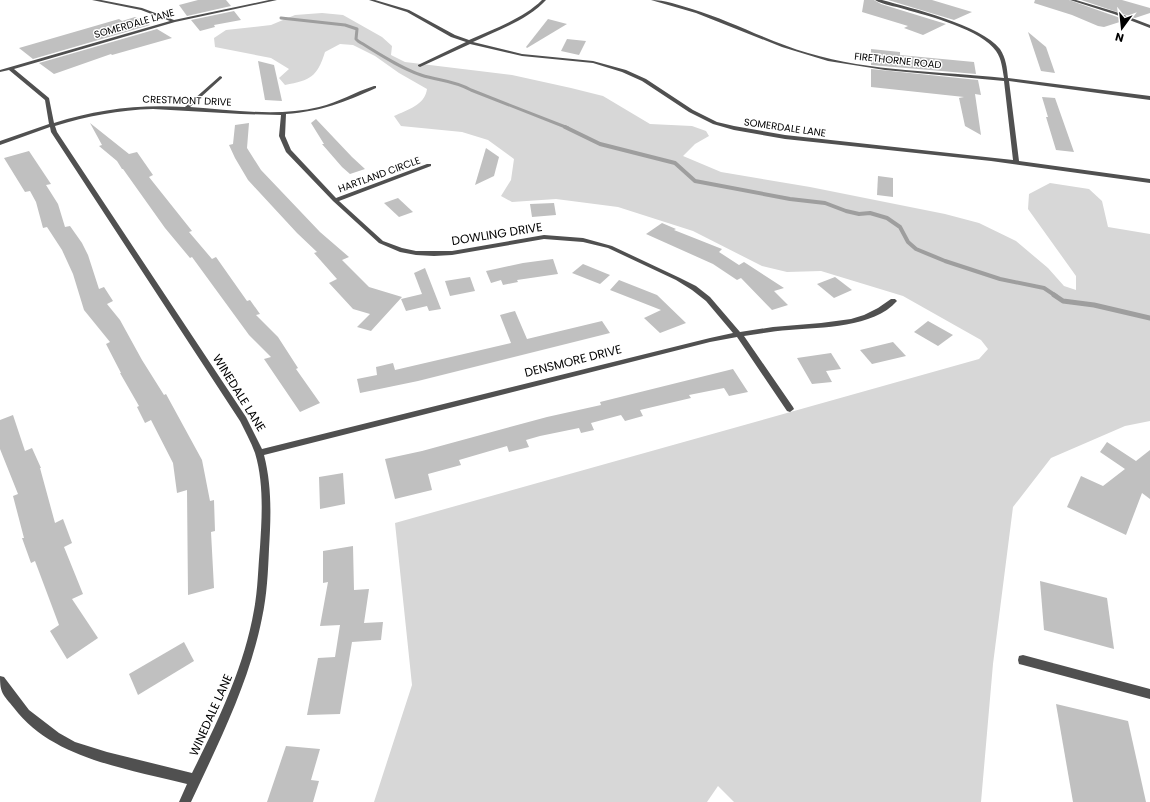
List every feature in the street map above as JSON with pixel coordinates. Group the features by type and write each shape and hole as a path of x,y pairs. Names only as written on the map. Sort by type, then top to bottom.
{"street":[{"path":"94,0 142,9 174,21"},
{"name":"SOMERDALE LANE","path":"0,71 174,21 275,0"},
{"name":"SOMERDALE LANE","path":"371,0 414,13 453,36 468,42 507,53 585,61 624,71 644,80 697,115 724,126 754,133 1016,162 1150,181"},
{"path":"385,3 392,0"},
{"path":"420,66 529,13 544,0"},
{"name":"FIRETHORNE ROAD","path":"653,0 693,10 783,47 827,60 882,68 1006,80 1150,98"},
{"path":"877,0 956,24 996,45 1003,56 1016,162"},
{"path":"1072,0 1115,13 1150,27"},
{"name":"WINEDALE LANE","path":"10,68 45,96 50,107 49,120 51,126 243,419 259,453 264,473 266,516 263,576 257,620 244,669 228,710 185,802"},
{"path":"185,109 220,77"},
{"name":"CRESTMONT DRIVE","path":"0,143 88,114 113,110 139,107 284,113 307,111 327,106 374,87"},
{"name":"DOWLING DRIVE","path":"284,113 282,136 288,151 335,200 381,242 400,250 416,253 452,253 544,237 576,239 601,244 678,279 694,288 708,299 739,335 790,409"},
{"name":"HARTLAND CIRCLE","path":"335,200 429,165"},
{"name":"DENSMORE DRIVE","path":"259,453 710,340 771,329 854,321 871,316 885,308 893,301"},
{"path":"1023,660 1150,694"},
{"path":"0,681 25,714 55,737 73,747 107,758 195,780"}],"shaded area":[{"path":"322,13 343,15 382,37 392,46 391,55 405,62 512,75 571,88 603,96 650,124 692,126 706,131 709,136 695,144 683,156 721,172 810,187 945,214 979,223 1016,241 1048,268 1064,286 1076,290 1076,276 1028,209 1029,194 1050,183 1089,189 1102,201 1108,227 1150,234 1150,421 1125,426 1051,458 1013,507 993,664 981,802 734,802 718,786 707,802 374,802 412,685 395,523 979,359 988,349 981,340 903,296 821,271 787,272 762,266 693,231 618,207 556,199 512,202 501,196 511,180 514,159 488,140 462,132 401,126 394,116 419,103 426,95 427,89 399,73 375,56 353,45 340,44 325,52 319,67 312,76 301,81 285,85 279,78 289,69 271,58 215,47 214,38 226,30 271,25 295,15"}],"building":[{"path":"198,0 226,0 231,6 187,16 179,5"},
{"path":"864,0 874,0 881,4 946,24 923,35 904,28 908,26 862,12"},
{"path":"888,0 932,0 972,12 954,20"},
{"path":"1035,0 1069,0 1126,20 1104,27 1098,26 1072,15 1034,3"},
{"path":"1081,0 1122,0 1150,8 1150,13 1135,18"},
{"path":"234,11 241,20 214,25 215,27 200,31 191,20"},
{"path":"135,17 150,25 33,59 19,48 119,19 122,21"},
{"path":"548,19 567,24 527,48 526,47"},
{"path":"157,29 172,38 112,55 111,54 54,74 39,63"},
{"path":"1028,32 1046,47 1055,73 1041,71"},
{"path":"567,39 586,41 579,55 561,51"},
{"path":"871,49 900,52 900,55 974,62 976,74 871,65"},
{"path":"258,61 274,65 282,101 265,100"},
{"path":"871,69 978,80 981,95 975,94 981,135 965,126 959,98 964,97 871,87"},
{"path":"1042,97 1055,98 1074,152 1056,150 1046,117 1048,117"},
{"path":"316,119 365,169 350,174 342,167 322,144 324,144 311,123"},
{"path":"90,123 129,154 137,152 153,175 149,177 192,231 189,232 212,259 216,257 247,301 250,300 260,314 256,315 278,337 298,368 296,369 320,403 300,412 264,359 271,357 249,335 192,257 190,258 165,228 117,161 99,146 102,145"},
{"path":"249,123 247,148 261,170 320,232 349,257 342,260 369,287 402,297 371,331 357,327 370,314 353,309 329,283 337,279 314,253 317,252 297,233 248,180 235,158 229,145 233,144 235,125"},
{"path":"486,148 499,157 494,176 475,185"},
{"path":"29,151 51,184 46,185 58,204 65,227 70,226 82,243 88,255 99,289 104,287 113,301 107,304 120,320 142,360 164,395 166,394 202,460 210,501 214,500 215,531 211,532 214,588 188,595 187,490 177,493 173,463 151,420 145,423 137,407 139,406 120,373 106,344 110,342 84,310 73,274 62,250 47,227 43,228 36,202 30,191 25,192 4,158"},
{"path":"878,176 893,178 893,197 877,195"},
{"path":"398,198 413,212 399,217 384,203"},
{"path":"554,203 556,215 532,217 530,204"},
{"path":"662,223 676,229 674,230 722,249 719,252 739,265 744,262 784,288 774,291 788,305 772,310 741,278 737,280 713,264 646,234"},
{"path":"553,259 558,274 517,280 518,282 503,285 501,280 491,283 486,271 523,263"},
{"path":"583,264 610,275 600,284 572,273"},
{"path":"425,268 441,309 429,311 427,306 406,311 401,299 422,294 414,273"},
{"path":"470,277 475,291 450,296 445,281"},
{"path":"835,277 852,290 834,298 817,284"},
{"path":"619,280 657,295 686,323 660,333 644,318 661,310 610,290"},
{"path":"515,311 527,339 602,321 610,333 418,381 360,393 357,379 377,375 376,367 393,363 395,370 511,343 500,315"},
{"path":"928,321 953,335 938,346 914,332"},
{"path":"893,342 906,356 872,364 860,350"},
{"path":"831,353 841,369 826,371 832,382 812,384 797,358"},
{"path":"733,369 748,392 729,396 724,388 689,395 691,398 640,410 643,416 625,421 621,415 591,423 594,430 581,433 579,428 540,436 526,440 529,447 509,452 507,446 459,460 461,465 428,474 432,490 395,499 385,459 422,451 547,417 601,405 600,402"},
{"path":"13,415 25,451 32,448 41,468 55,523 63,519 72,543 64,547 83,594 72,599 98,638 67,659 50,631 59,625 35,561 31,563 22,538 24,538 13,496 18,494 0,449 0,420"},
{"path":"1107,442 1136,461 1150,450 1150,499 1142,493 1126,535 1067,507 1081,476 1103,486 1125,469 1100,452"},
{"path":"343,473 345,504 320,509 319,477"},
{"path":"353,546 354,590 369,589 364,623 383,622 381,640 352,642 340,714 307,715 318,658 335,657 340,625 320,626 328,582 323,583 323,551"},
{"path":"1040,581 1107,598 1114,649 1044,630"},
{"path":"184,642 194,661 138,695 129,674"},
{"path":"1056,704 1128,721 1146,802 1073,802"},
{"path":"286,746 320,749 311,780 319,781 313,802 267,802"}],"waterway":[{"path":"281,18 345,25 357,29 356,39 358,41 404,68 421,75 458,84 568,128"},
{"path":"565,127 600,144 675,163 695,181 790,199 825,203 846,211 859,214 870,213 887,218 900,227 908,242 916,249 945,261 1000,279 1044,288 1056,296"},
{"path":"1054,295 1063,301 1094,305 1150,318"}]}
